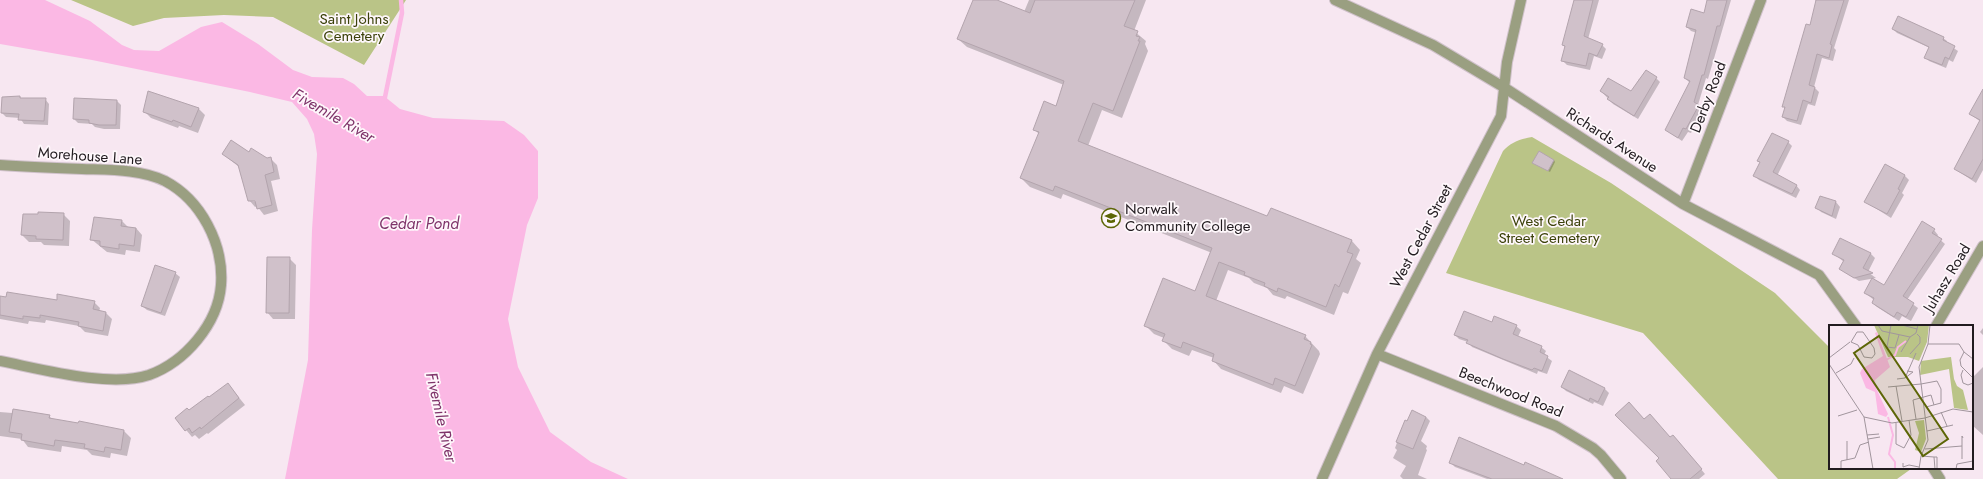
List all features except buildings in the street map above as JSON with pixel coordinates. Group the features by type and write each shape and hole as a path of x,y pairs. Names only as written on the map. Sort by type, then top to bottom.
{"street":[{"name":"Richards Avenue","path":"1335,0 1432,45 1505,88 1683,204 1819,275 1855,325"},
{"name":"West Cedar Street","path":"1322,479 1377,354 1501,116 1507,62 1521,0"},
{"name":"Derby Road","path":"1683,204 1762,0"},
{"name":"Morehouse Lane","path":"0,166 120,171 152,176 164,181 188,198 200,210 213,237 220,262 221,285 215,307 207,326 196,342 183,355 166,367 148,375 124,380 99,379 0,361"},
{"name":"Juhasz Road","path":"1937,325 1983,246"},
{"name":"Beechwood Road","path":"1377,354 1556,426 1593,448 1601,455 1620,479"},
{"path":"1934,469 1940,479"}],"green space":[{"name":"Saint Johns Cemetery","path":"71,0 406,0 364,65 273,17 224,15 164,18 133,26"},
{"name":"West Cedar Street Cemetery","path":"1532,137 1611,183 1775,293 1829,347 1829,469 1911,469 1897,479 1778,479 1643,333 1446,273 1503,151 1516,141"}],"water":[{"name":"Cedar Pond","path":"0,0 45,0 90,21 122,45 134,50 159,51 201,27 222,22 258,44 293,70 312,77 343,78 354,84 367,96 384,96 400,109 433,118 504,121 524,135 538,151 538,198 527,225 508,319 518,367 550,432 591,462 628,479 285,479 308,360 312,230 317,154 314,134 307,119 292,102 92,60 0,44"}],"waterway":[{"path":"384,102 402,13 401,0"}],"place":[{"name":"Norwalk Community College","path":"1111,218"}],"water label":[{"name":"Fivemile River","path":"334,115"},
{"name":"Fivemile River","path":"442,417"}]}
